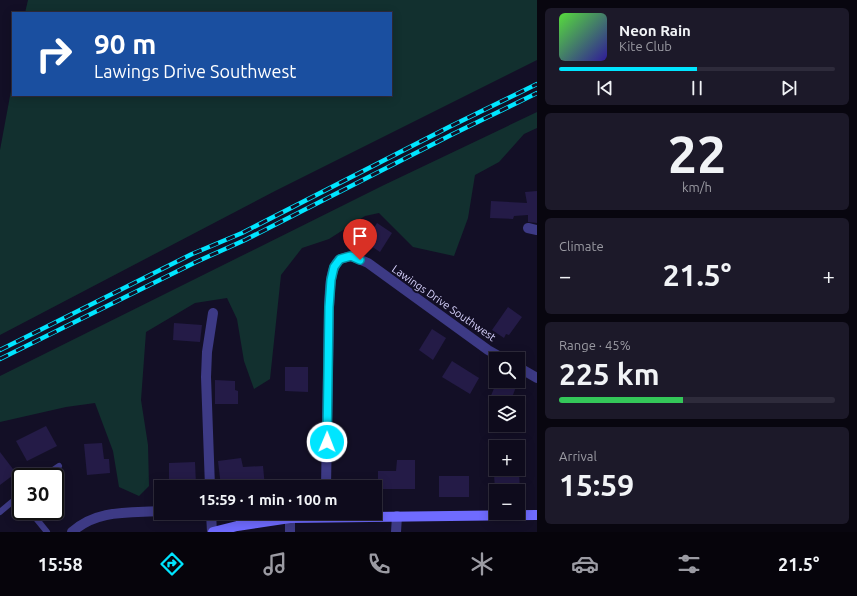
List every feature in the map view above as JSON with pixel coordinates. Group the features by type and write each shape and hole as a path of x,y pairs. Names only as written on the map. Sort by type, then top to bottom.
{"street":[{"name":"Lawings Drive Southwest","path":"326,480 329,307 334,267 340,259 351,256 368,263 492,352"},
{"path":"210,480 206,377 207,352 213,313"},
{"path":"525,371 537,378"},
{"path":"72,532 94,518 111,513 154,511"},
{"path":"382,516 537,515"},
{"path":"396,532 397,516"},
{"path":"211,520 212,532 237,526 277,520"},
{"path":"290,520 290,532"}],"lane":[{"path":"0,512 12,502"},
{"path":"37,520 47,532"}],"green space":[{"path":"28,0 537,0 537,60 275,191 0,335 0,150 12,85 12,96 392,96 392,12 25,12"},
{"path":"537,112 537,128 524,134 499,162 475,175 468,218 454,256 413,247 379,213 365,216 329,239 302,248 281,275 270,379 254,389 244,361 237,319 227,298 195,303 146,332 141,400 148,445 149,486 139,496 119,487 113,451 95,403 66,407 0,422 0,376 384,185"}],"building":[{"path":"537,191 537,223 528,222 528,215 514,216 513,219 490,218 491,201 527,203 525,192"},
{"path":"377,223 392,233 380,252 365,242"},
{"path":"508,307 522,317 509,335 506,334 504,338 492,330"},
{"path":"174,323 202,325 200,342 173,340"},
{"path":"432,329 446,338 433,360 419,350"},
{"path":"452,361 479,378 470,394 442,377"},
{"path":"285,367 308,367 308,392 285,391"},
{"path":"215,380 235,381 235,390 238,391 238,404 215,404"},
{"path":"494,388 516,388 513,396 491,396"},
{"path":"46,426 57,446 27,461 16,441"},
{"path":"102,443 104,459 109,459 110,473 87,475 84,444"},
{"path":"0,452 12,468 12,476 0,485"},
{"path":"241,458 243,467 263,466 264,480 220,480 218,461"},
{"path":"397,460 415,460 415,489 382,489 382,480 378,480 378,471 396,471"},
{"path":"195,462 196,480 169,480 169,463"},
{"path":"439,476 469,476 469,497 439,497"},
{"path":"494,476 519,476 520,484 495,484"}],"railway":[{"path":"0,350 192,254 242,233 449,127 537,84"},
{"path":"0,359 196,262 245,240 537,93"}],"route":[{"path":"327,442 329,307 331,280 334,267 340,259 351,256 360,260"}]}
